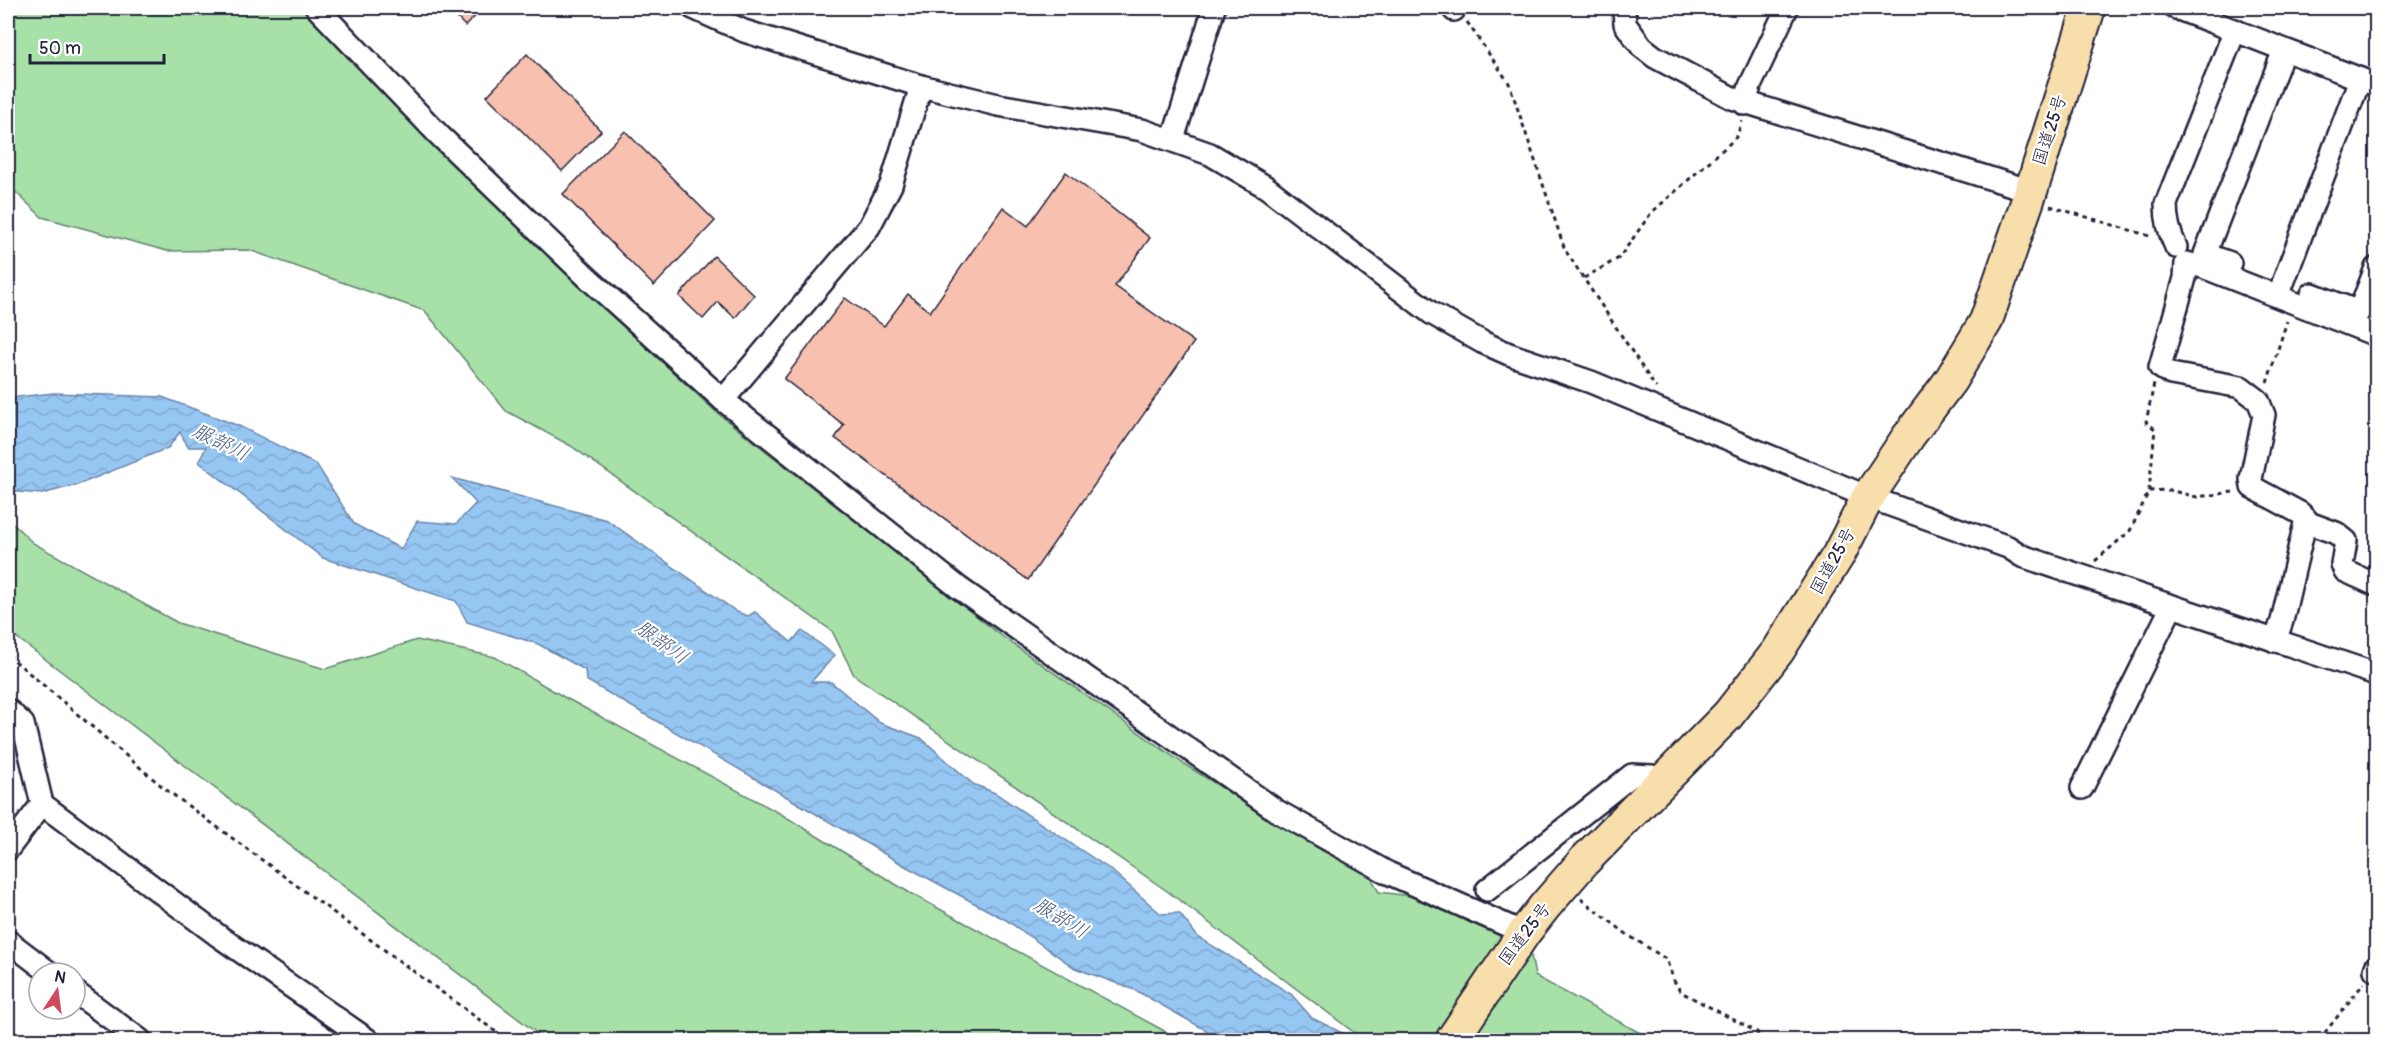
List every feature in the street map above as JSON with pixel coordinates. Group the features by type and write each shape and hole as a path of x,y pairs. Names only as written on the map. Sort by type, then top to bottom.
{"highway":[{"name":"国道25号","path":"1452,1041 1524,933 1563,885 1728,715 1778,651 1839,554 1868,497 1908,437 1950,381 1986,321 2030,195 2089,8"}],"street":[{"path":"317,8 440,135 545,237 723,400 959,588 1246,792 1388,873 1524,933"},
{"path":"693,8 744,31 921,86 998,105 1117,125 1173,139 1210,154 1243,172 1404,293 1454,326 1509,354 1591,382 1868,497 2008,547 2022,556 2376,674"},
{"path":"1173,139 1214,8"},
{"path":"1624,8 1625,24 1642,47 1687,75 1745,104 2030,195"},
{"path":"1745,104 1750,86 1787,8"},
{"path":"2176,8 2368,82 2283,283"},
{"path":"2176,247 2168,226 2166,204 2235,30"},
{"path":"2284,50 2205,254 2359,312 2376,268"},
{"path":"723,400 869,227 891,185 921,86"},
{"path":"2275,641 2306,519 2300,513 2252,487 2251,479 2264,415 2263,407 2258,400 2241,387 2165,372 2160,367 2185,278 2186,263 2376,334"},
{"path":"2306,522 2336,533 2346,541 2342,564 2345,571 2376,585"},
{"path":"2082,788 2172,606"},
{"path":"8,711 22,724 42,804 220,937 368,1041"},
{"path":"1488,890 1632,775 1652,776 1663,783"},
{"path":"10,840 42,804"},
{"path":"8,941 34,961"},
{"path":"87,1001 140,1041"}],"path":[{"path":"1454,9 1461,14 1509,83 1560,239 1665,401 1664,412"},
{"path":"1584,278 1619,258 1651,213 1737,136 1745,104"},
{"path":"2030,195 2164,240 2176,247"},
{"path":"2258,400 2263,397 2292,303"},
{"path":"2079,574 2130,531 2149,491 2156,429 2146,422 2155,378 2158,372 2165,372"},
{"path":"2149,491 2169,490 2197,496 2248,490 2252,487"},
{"path":"8,655 164,788 507,1041"},
{"path":"1563,885 1628,935 1666,959 1674,981 1681,992 1757,1032 1760,1041"},
{"path":"2319,1041 2376,969"}],"green space":[{"path":"8,8 302,8 433,142 586,292 716,412 1003,637 1184,764 1321,850 1370,875 1379,892 1411,896 1500,935 1531,955 1535,976 1653,1040 1364,1040 1167,891 854,675 832,631 571,446 506,411 425,311 249,250 167,251 42,217 8,185"},
{"path":"8,519 33,543 178,623 325,669 417,640 495,657 564,697 781,814 910,893 1178,1040 546,1040 8,631"}],"water":[{"name":"服部川","path":"54,393 162,397 239,426 317,465 354,524 401,549 417,521 456,524 476,503 452,478 607,520 737,612 748,616 755,612 791,642 802,631 835,655 811,682 831,682 880,723 921,738 973,784 995,793 1111,870 1161,914 1179,913 1198,937 1291,994 1312,1018 1356,1040 1223,1040 1135,990 1075,968 1006,920 907,867 586,680 585,670 538,644 467,622 456,601 323,558 199,462 206,447 188,447 180,432 168,448 80,484 42,494 8,491 8,398"}],"building":[{"path":"448,8 484,8 465,26"},
{"path":"527,54 601,131 562,171 487,96"},
{"path":"625,131 715,221 654,286 563,194"},
{"path":"1066,172 1150,238 1115,286 1194,342 1028,580 835,438 844,425 784,379 845,298 884,326 908,294 930,312 1003,207 1028,226"},
{"path":"714,256 754,295 735,318 718,302 703,319 679,296"}]}
